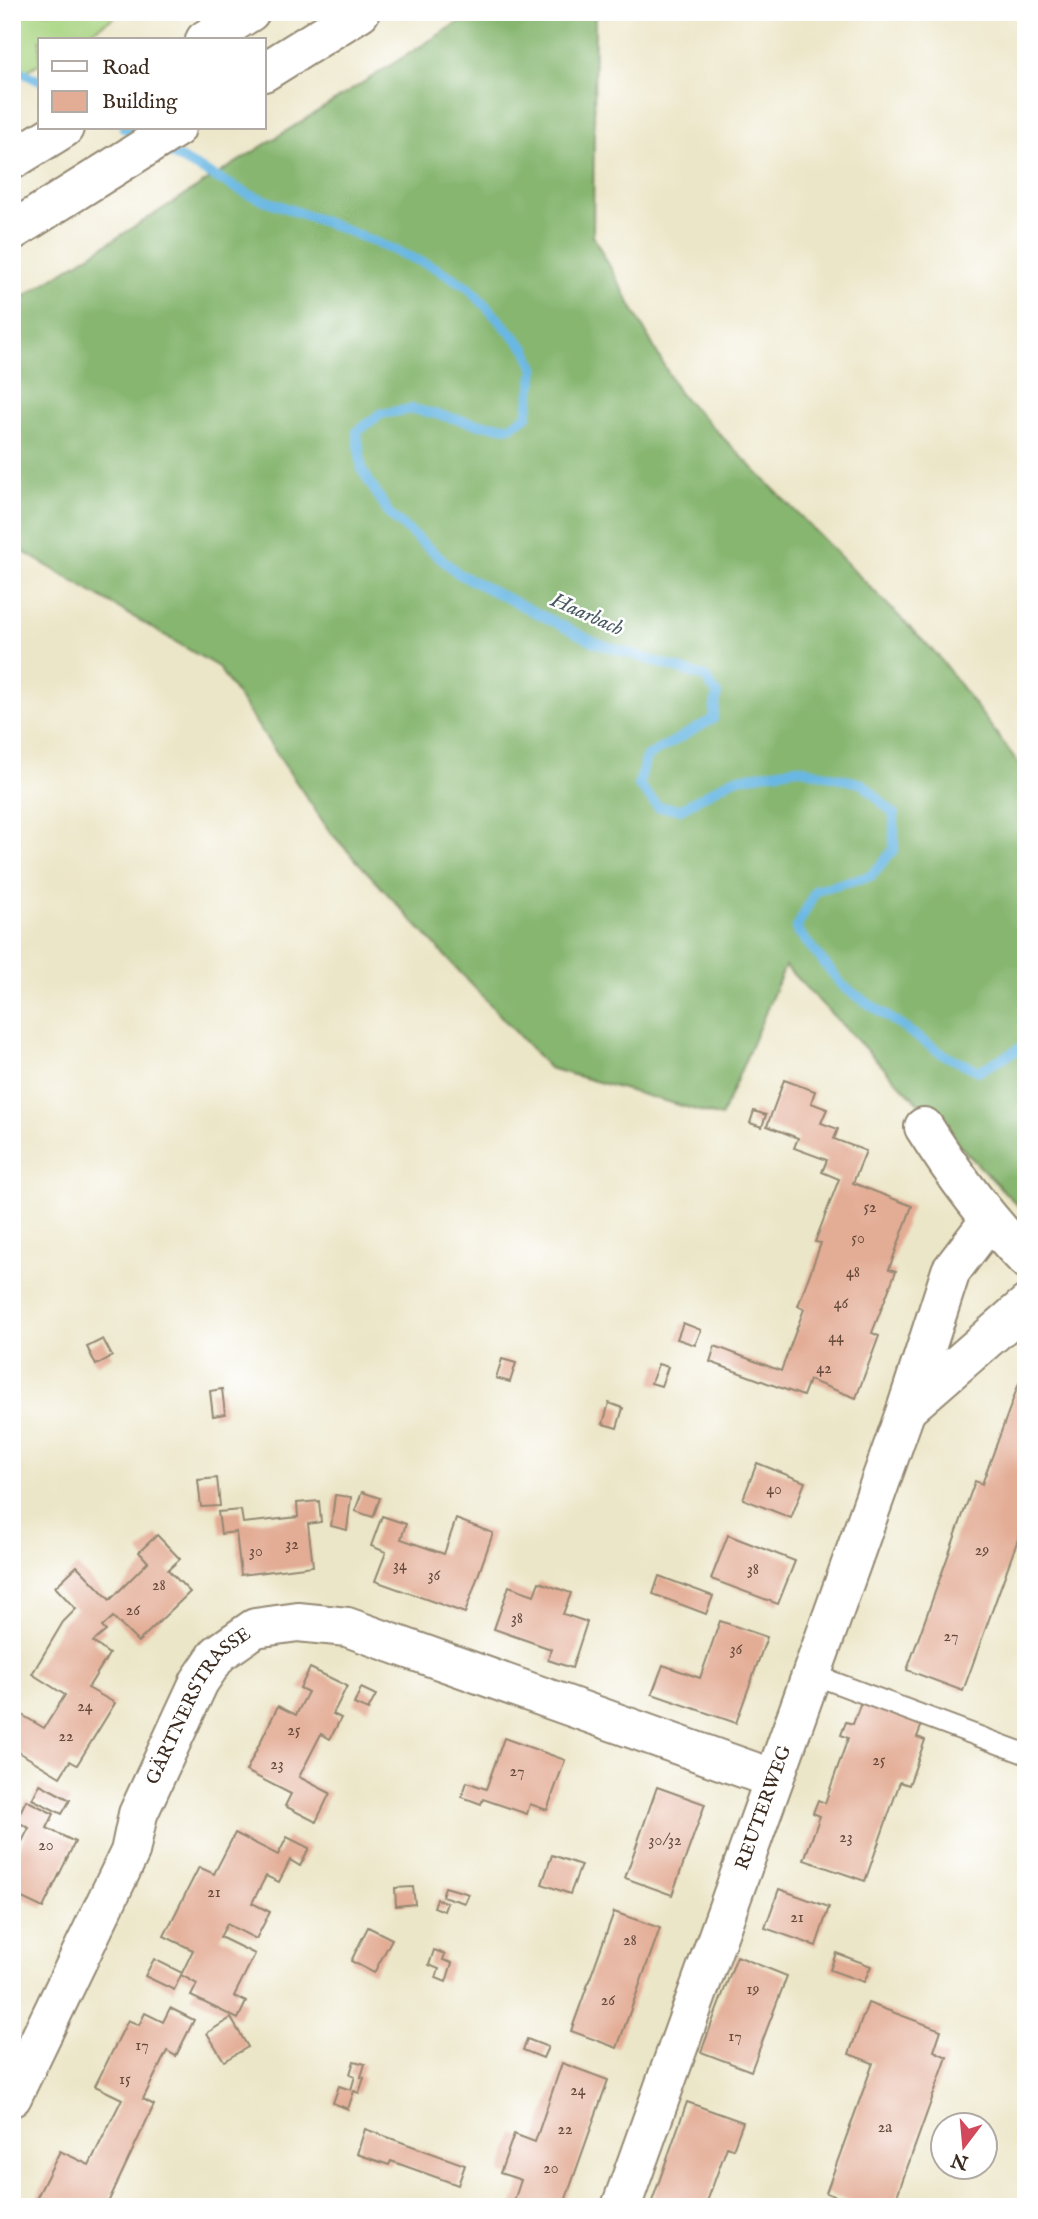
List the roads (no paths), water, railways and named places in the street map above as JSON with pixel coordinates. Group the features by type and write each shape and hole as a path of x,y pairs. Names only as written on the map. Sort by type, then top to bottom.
{"main road":[{"path":"208,38 250,12"},
{"path":"266,71 360,12"},
{"path":"12,160 61,130"},
{"path":"12,231 173,130"},
{"path":"923,1127 954,1175 989,1221 1026,1259"},
{"name":"REUTERWEG","path":"621,2207 906,1410 951,1272 989,1221"},
{"name":"REUTERWEG","path":"906,1410 1026,1305"},
{"name":"GÄRTNERSTRASSE","path":"12,2097 130,1852 138,1814 199,1682 218,1654 255,1628 298,1622 347,1628 774,1779"}],"lane":[{"path":"812,1674 1026,1754"}],"waterway":[{"name":"Haarbach","path":"12,73 22,72 38,80"},
{"name":"Haarbach","path":"128,130 143,138"},
{"name":"Haarbach","path":"160,148 248,194 346,230 436,268 468,287 527,350 535,370 527,416 510,427 478,424 413,409 380,414 357,432 362,470 390,515 459,574 596,643 705,677 717,694 713,719 646,757 639,785 658,807 681,809 733,779 798,768 863,784 894,814 894,849 871,876 816,890 796,929 844,987 944,1055 979,1071 1026,1045"}]}
